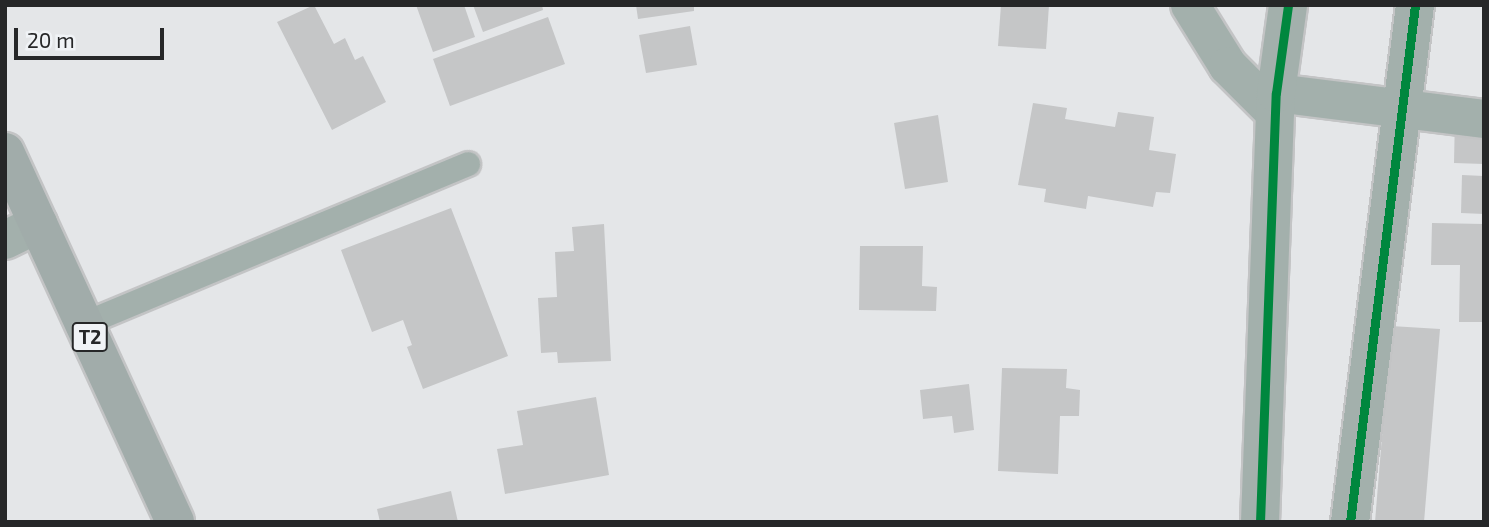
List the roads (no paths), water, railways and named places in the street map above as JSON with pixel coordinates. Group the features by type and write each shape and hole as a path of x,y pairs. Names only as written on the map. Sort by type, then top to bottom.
{"highway":[{"name":"T2","path":"5,152 22,232 84,324 175,522"}],"street":[{"path":"1190,5 1228,66 1276,103 1400,109 1484,119"},
{"path":"1260,522 1276,103 1288,5"},
{"path":"1350,522 1415,5"}],"lane":[{"path":"84,324 468,164"}]}
